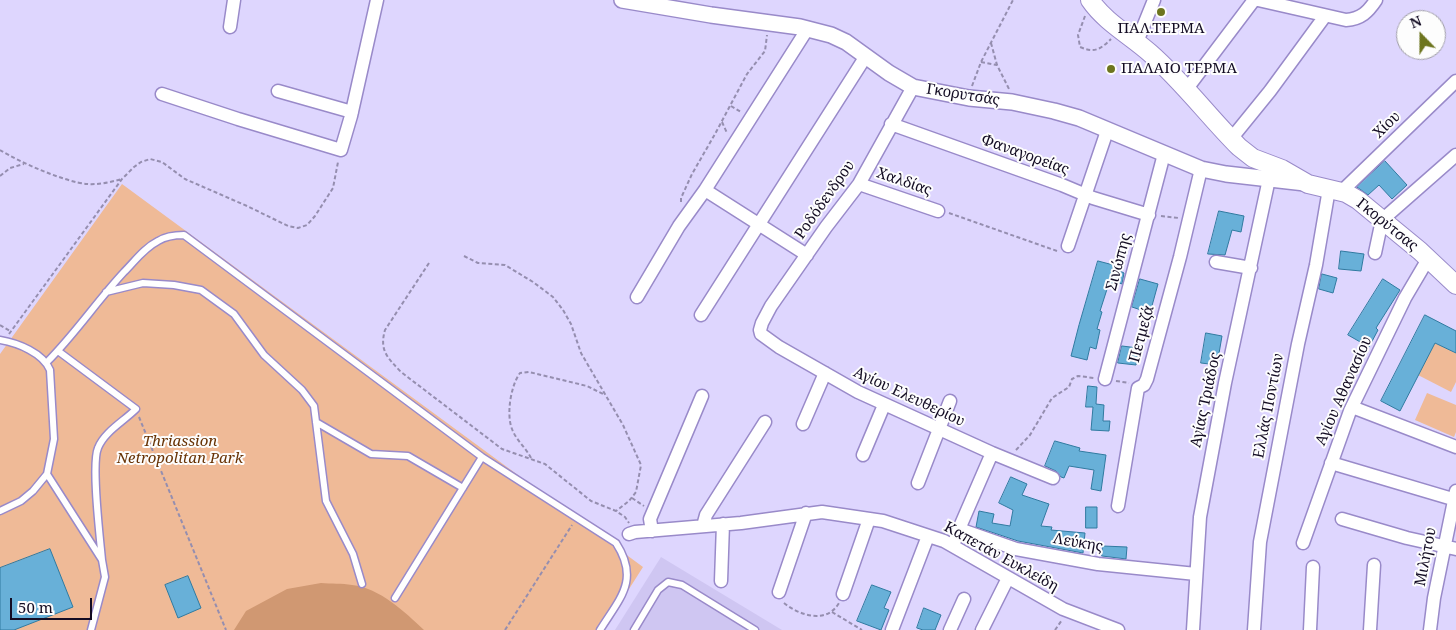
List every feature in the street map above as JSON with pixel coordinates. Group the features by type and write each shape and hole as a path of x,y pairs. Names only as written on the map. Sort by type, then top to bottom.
{"main road":[{"name":"Γκορύτσας","path":"1091,2 1150,53 1231,139 1253,158 1282,169 1308,184 1335,191 1358,200 1428,258 1456,285"}],"street":[{"path":"230,27 234,0"},
{"path":"162,94 341,150 352,112 377,0"},
{"name":"Γκορυτσάς","path":"622,0 711,15 808,28 838,38 913,87 969,98 1012,102 1054,110 1080,118 1107,131 1201,168 1308,184"},
{"path":"1137,42 1154,0"},
{"path":"1186,90 1254,0"},
{"path":"1258,0 1346,20 1355,20 1362,16 1376,0"},
{"path":"1231,139 1270,91 1319,14 1316,0"},
{"path":"637,297 679,226 705,190 808,28"},
{"path":"701,315 866,56"},
{"name":"Χίου","path":"1335,191 1456,81"},
{"name":"Ροδόδενδρου","path":"760,330 771,306 859,184 913,87"},
{"path":"278,90 352,112"},
{"name":"Φαναγορείας","path":"891,124 1087,196 1149,215"},
{"path":"1068,246 1087,196 1107,131"},
{"name":"Σινώπης","path":"1105,379 1164,154"},
{"path":"1375,253 1382,220 1456,155"},
{"name":"Πετμεζά","path":"1118,506 1138,388 1147,379 1201,168"},
{"name":"Αγίας Τριάδος","path":"1193,630 1200,517 1208,468 1269,179"},
{"name":"Χαλδίας","path":"859,184 938,211"},
{"path":"705,190 807,255"},
{"name":"Ελλάς Ποντίων","path":"1254,630 1260,542 1298,344 1335,191"},
{"name":"Αγίου Αθανασίου","path":"1302,543 1352,407 1405,298 1428,258"},
{"path":"1216,262 1251,268"},
{"name":"Αγίου Ελευθερίου","path":"760,330 762,334 779,347 884,405 1053,478"},
{"path":"803,424 825,373"},
{"path":"652,530 650,519 702,396"},
{"path":"918,482 950,401"},
{"path":"863,454 884,405"},
{"path":"1352,407 1456,447"},
{"path":"703,526 706,515 765,422"},
{"path":"953,546 992,453"},
{"path":"1331,463 1455,497"},
{"name":"Μιλήτου","path":"1430,630 1434,598 1451,547 1455,497"},
{"name":"Καπετάν Ευκλείδη","path":"632,533 724,524 806,513 822,512 869,518 902,526 953,546 1063,609 1118,630"},
{"path":"779,592 806,513"},
{"path":"843,594 869,518"},
{"path":"1342,519 1407,538 1451,547"},
{"path":"721,581 724,524"},
{"name":"Λεύκης","path":"959,529 1016,549 1098,564 1196,574"},
{"path":"892,630 928,536"},
{"path":"1370,630 1374,565"},
{"path":"1310,630 1313,567"},
{"path":"982,630 1008,578"},
{"path":"950,630 964,599"}],"lane":[{"path":"47,362 105,292 144,250 158,241 173,235 184,235 482,457 616,543 626,564 625,590 600,630"},
{"path":"105,292 143,283 174,285 202,290 234,314 264,355 302,390 314,406 326,501 353,554 362,584"},
{"path":"0,511 21,501 48,474 54,439 50,370 47,362 29,350 2,340"},
{"path":"58,351 136,409 106,436 97,448 96,469 102,560 105,577 91,630"},
{"path":"316,422 372,454 408,456 463,488"},
{"path":"395,598 482,457"},
{"path":"48,474 102,560"},
{"path":"634,630 658,590 668,582 682,585 755,630"}],"path":[{"path":"969,98 981,62 1013,0"},
{"path":"1091,2 1078,35 1080,47 1090,51 1101,49 1120,29"},
{"path":"679,226 681,198 692,174 747,74 765,51 767,23"},
{"path":"991,42 997,65 1007,84 1012,102"},
{"path":"981,62 997,65"},
{"path":"0,150 14,159 60,177 87,184 105,183 122,179"},
{"path":"2,340 122,179 141,162 150,159 162,162 185,179 248,206 288,226 298,228 307,225 311,221 333,188 341,150"},
{"path":"0,176 10,168 25,163"},
{"path":"938,211 954,214 1061,252 1065,252 1068,246"},
{"path":"1149,215 1189,218"},
{"path":"464,256 478,263 505,265 553,297 563,310 571,324 581,353 623,424 641,466 636,492 629,501 616,511"},
{"path":"429,263 385,330 382,339 383,349 389,359 402,372 502,449 545,464 591,501 616,511 624,517 632,533"},
{"path":"0,325 10,331"},
{"path":"531,459 512,429 509,412 515,380 520,372 530,372 587,386 605,395"},
{"path":"1008,460 1030,435 1052,398 1069,387 1072,379 1078,376 1105,379 1141,387"},
{"path":"136,409 226,630"},
{"path":"505,630 577,518"},
{"path":"779,592 783,602 810,616 832,612 843,594"},
{"path":"832,612 862,630"}],"shaded area":[{"path":"661,557 782,630 615,630"},
{"path":"321,583 348,584 372,591 391,602 424,630 234,630 246,611 287,589"}],"green space":[{"name":"Thriassion Netropolitan Park","path":"122,184 643,567 603,630 0,630 0,354"},
{"path":"1435,343 1456,353 1456,382 1451,392 1418,375"},
{"path":"1427,393 1456,405 1456,432 1454,437 1415,420"}],"building":[{"path":"1385,161 1407,185 1392,199 1379,185 1368,195 1357,187"},
{"path":"1219,211 1244,216 1241,232 1232,230 1225,255 1208,254"},
{"path":"1341,251 1364,254 1361,271 1339,269"},
{"path":"1098,261 1121,267 1120,271 1124,273 1122,284 1114,281 1113,284 1109,283 1100,311 1102,312 1097,329 1100,330 1096,349 1090,347 1087,360 1071,356"},
{"path":"1322,274 1337,278 1333,293 1319,289"},
{"path":"1140,279 1158,284 1150,313 1132,307"},
{"path":"1383,279 1400,290 1376,328 1378,330 1369,347 1348,335"},
{"path":"1425,315 1456,331 1456,353 1435,343 1400,411 1381,401"},
{"path":"1206,333 1222,336 1217,365 1201,363"},
{"path":"1122,346 1138,348 1136,365 1118,363"},
{"path":"1088,386 1097,387 1096,404 1104,405 1103,421 1110,421 1109,431 1091,430 1093,407 1086,407"},
{"path":"1055,441 1080,448 1079,451 1106,455 1101,491 1091,489 1094,470 1069,466 1064,478 1056,471 1045,466"},
{"path":"1011,477 1027,484 1022,495 1049,504 1041,526 1052,527 1051,530 1085,533 1083,553 1018,541 976,527 979,511 994,514 992,523 1010,526 1013,510 999,503"},
{"path":"1086,507 1097,507 1097,528 1086,528"},
{"path":"1103,546 1127,547 1126,559 1102,556"},
{"path":"50,549 73,607 14,630 0,630 0,568"},
{"path":"188,576 201,608 178,618 165,585"},
{"path":"872,585 891,592 884,608 889,610 881,630 857,621"},
{"path":"924,608 941,615 935,630 917,628"}],"place":[{"name":"ΠΑΛ.ΤΕΡΜΑ","path":"1161,12"},
{"name":"ΠΑΛΑΙΟ ΤΕΡΜΑ","path":"1111,69"}]}
